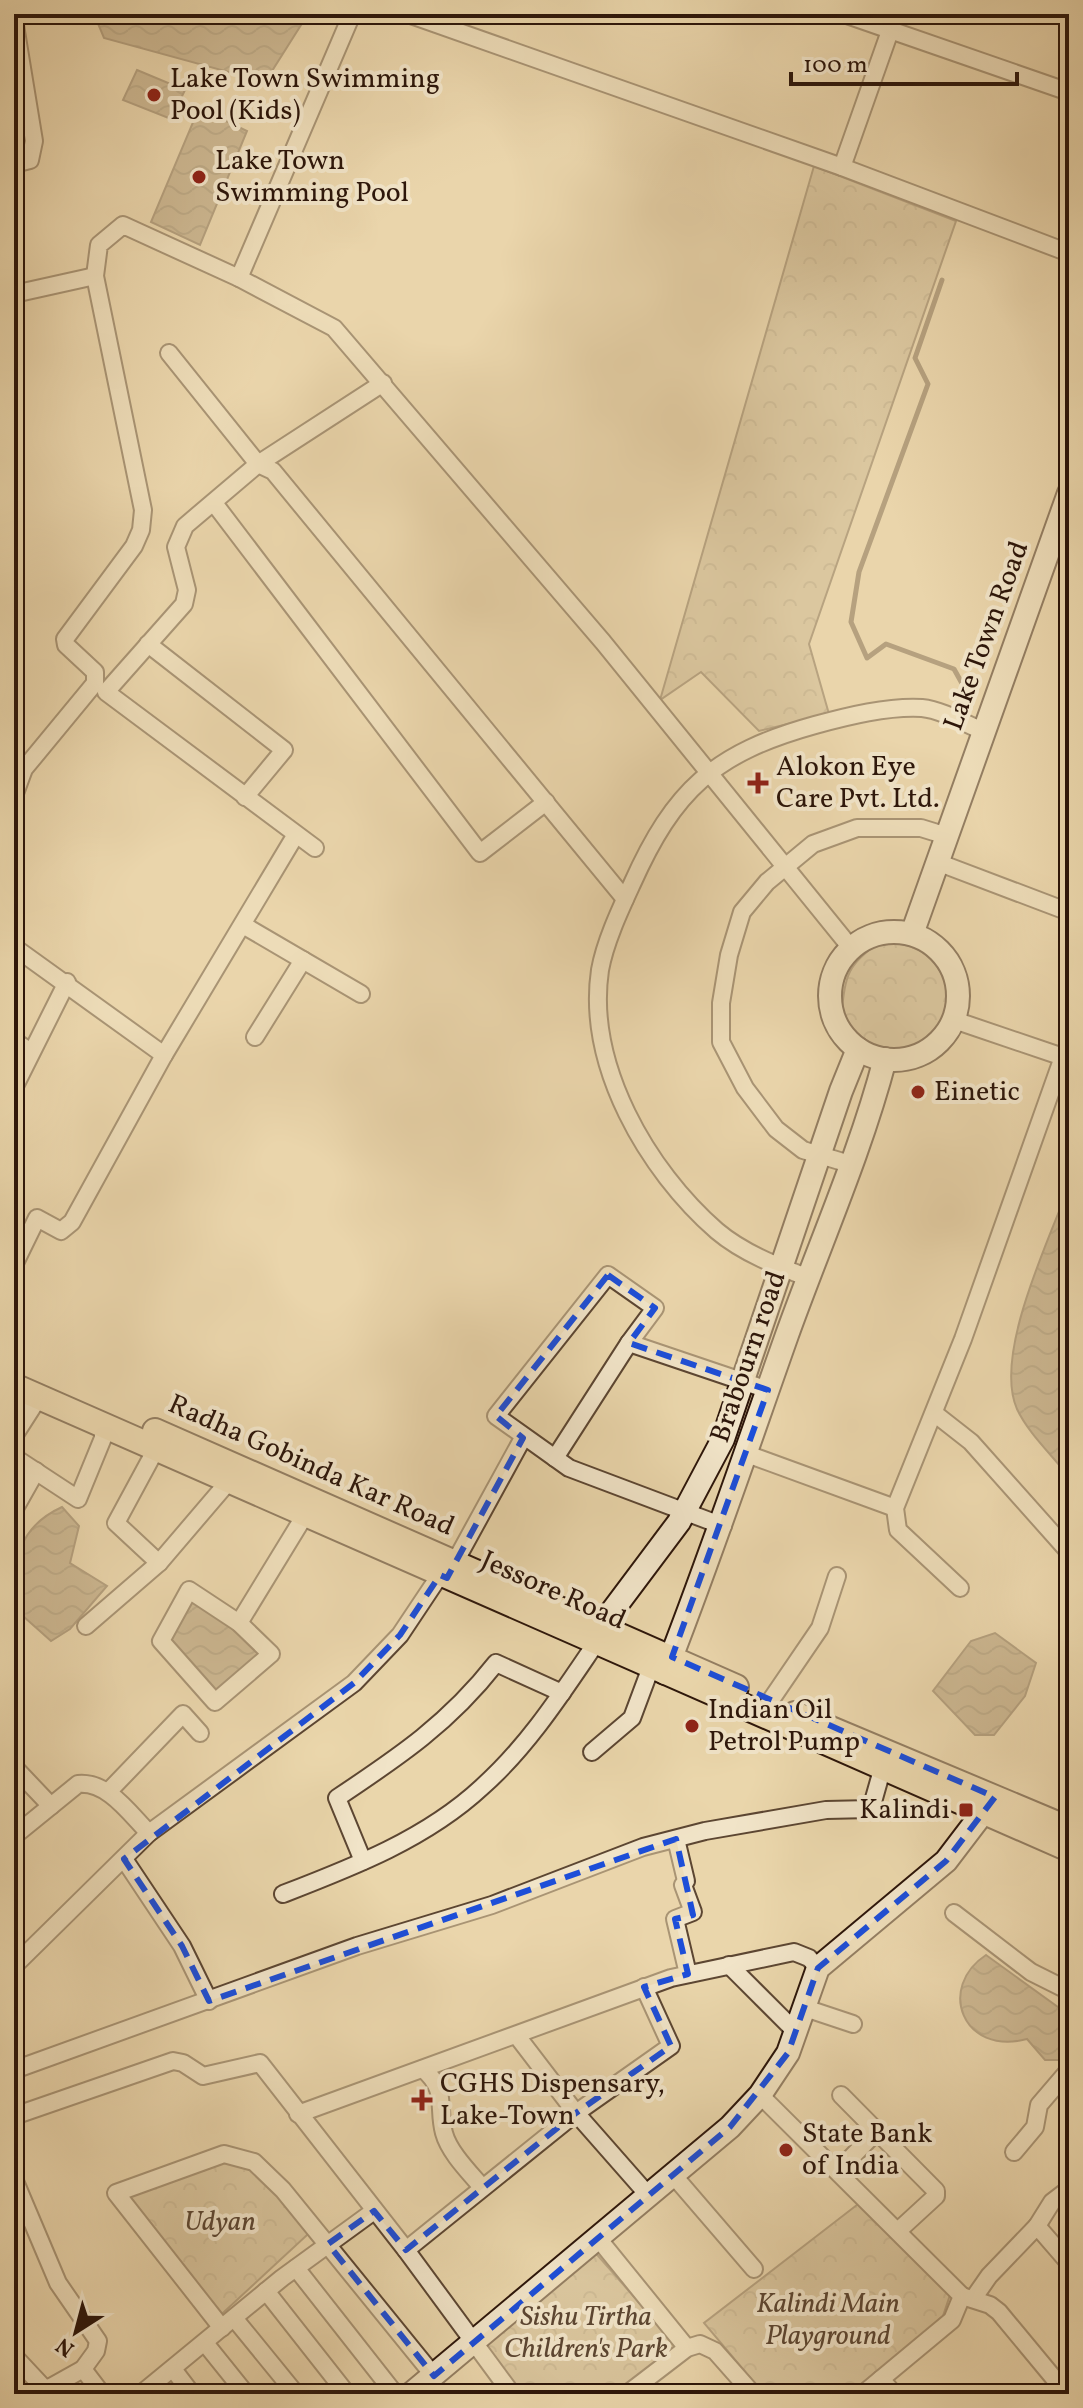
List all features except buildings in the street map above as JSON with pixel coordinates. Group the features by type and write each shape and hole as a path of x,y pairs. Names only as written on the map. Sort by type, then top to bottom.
{"main road":[{"name":"Radha Gobinda Kar Road","path":"14,1368 663,1666"},
{"name":"Jessore Road","path":"14,1386 305,1515 448,1568"},
{"path":"663,1666 989,1805 1069,1849"},
{"path":"764,1709 882,1770 1069,1829"}],"street":[{"path":"239,278 352,14"},
{"path":"408,14 842,167 1069,253"},
{"path":"844,14 1069,92"},
{"path":"14,19 32,113 34,141 30,160 14,164"},
{"path":"842,167 890,31"},
{"path":"14,107 32,113"},
{"path":"14,796 24,769 95,683 95,672 66,645 65,639 134,546 141,530 143,510 95,276 99,245 123,225 239,278 334,328 709,773 851,948"},
{"path":"14,294 95,276"},
{"path":"169,353 258,464 273,471 625,899"},
{"path":"315,848 106,692 184,604 187,590 178,538 185,526 258,464 383,383"},
{"name":"Lake Town Road","path":"912,934 1069,493"},
{"path":"214,503 480,853 546,802"},
{"path":"148,644 284,750 245,797"},
{"path":"809,1278 780,1267 719,1232 682,1195 645,1148 615,1080 600,1033 600,969 625,899 647,850 676,802 709,773 772,737 866,714 924,708 985,732"},
{"path":"853,1165 803,1150 776,1129 745,1088 721,1042 721,1003 729,955 742,912 785,866 813,844 857,828 921,828 947,836"},
{"path":"14,1265 37,1218 61,1231 69,1226 164,1055 295,836"},
{"path":"937,862 1068,909"},
{"path":"243,925 361,994"},
{"path":"890,931 912,934 928,941 952,968 958,985 954,1020 939,1041 918,1055 885,1059 858,1049 841,1033 831,1000 836,966 851,948 869,936 890,931"},
{"path":"14,947 67,982 164,1055"},
{"path":"255,1037 303,960"},
{"path":"14,1088 67,982"},
{"path":"954,1020 1066,1058 934,1413 895,1508 898,1530 960,1588"},
{"path":"14,1041 31,1052"},
{"path":"283,1894 363,1861 430,1826 481,1789 515,1754 562,1693 685,1512 723,1439 858,1049"},
{"name":"Brabourn road","path":"663,1666 723,1526 768,1390 853,1165 885,1059"},
{"path":"555,1458 655,1308 608,1275 496,1416 569,1468 723,1526"},
{"path":"629,1343 768,1390"},
{"path":"14,1436 39,1397"},
{"path":"934,1413 971,1442 1069,1552"},
{"path":"14,1457 78,1499 103,1438 103,1426"},
{"path":"14,1966 149,1833 354,1683 400,1635 448,1568 523,1438"},
{"path":"156,1449 116,1523 159,1563"},
{"path":"747,1454 895,1508"},
{"path":"14,1510 36,1471"},
{"path":"86,1626 159,1563 229,1481"},
{"path":"239,1623 305,1515"},
{"path":"764,1709 820,1628 837,1576"},
{"path":"189,1590 239,1623 271,1654 215,1702 161,1641 189,1590"},
{"path":"363,1861 337,1798 413,1748 475,1690 496,1663 562,1693"},
{"path":"592,1752 632,1718 663,1666"},
{"path":"108,1792 183,1714 200,1733"},
{"path":"14,1767 51,1806"},
{"path":"14,2070 357,1946 492,1905 591,1866 676,1839 826,1810 871,1809 882,1770"},
{"path":"14,1836 78,1784 95,1785 108,1792 149,1833"},
{"path":"296,2394 228,2323 116,2193 224,2154 254,2162 283,2190 328,2244 426,2387 474,2339 730,2127 760,2095 788,2053 818,1968 946,1861 989,1805"},
{"path":"676,1839 686,1881 683,1885 693,1912 675,1919 688,1974"},
{"path":"124,1859 182,1946 209,2001"},
{"path":"954,1913 1031,1972 1063,1988 1069,1986"},
{"path":"298,2114 517,2036 560,2016 688,1974 794,1952 809,1958 818,1968"},
{"path":"729,1965 796,2032"},
{"path":"406,2250 481,2186 576,2113 671,2046 644,1987"},
{"path":"805,2008 853,2024"},
{"path":"517,2036 576,2113 649,2196"},
{"path":"14,2116 173,2061 183,2063 203,2076 260,2063 474,2339 512,2394"},
{"path":"423,2069 433,2077 443,2101 444,2134 481,2186"},
{"path":"1014,2152 1035,2127 1039,2105 1069,2070"},
{"path":"760,2095 968,2298 999,2312 1067,2394"},
{"path":"841,2095 937,2194 899,2230"},
{"path":"838,2171 878,2130"},
{"path":"674,2176 754,2269"},
{"path":"14,2179 58,2283 98,2341 96,2351 83,2369 49,2388 43,2387 14,2356"},
{"path":"863,2394 952,2320 968,2298 1037,2226 1052,2202 1069,2189"},
{"path":"141,2394 266,2291 374,2211"},
{"path":"1037,2226 1069,2263"},
{"path":"597,2237 687,2348"},
{"path":"296,2268 395,2394"},
{"path":"266,2291 347,2394"},
{"path":"205,2343 246,2394"},
{"path":"633,2392 687,2348 707,2346 753,2394"},
{"path":"83,2369 102,2394"},
{"path":"173,2369 192,2394"},
{"path":"881,2379 894,2394"}],"highlighted area":[{"path":"608,1275 655,1308 629,1343 768,1390 672,1657 995,1797 946,1861 818,1968 788,2053 730,2127 434,2376 328,2244 374,2211 406,2250 576,2113 671,2046 644,1987 688,1974 675,1919 693,1915 676,1839 209,2001 182,1946 124,1859 354,1683 400,1635 440,1575 447,1578 523,1438 496,1416"}],"green space":[{"path":"814,166 956,221 809,644 829,714 759,731 701,672 660,700"},
{"path":"883,939 914,948 929,957 943,976 947,996 944,1014 934,1030 919,1043 900,1050 879,1049 858,1041 849,1031 842,1013 848,975 857,961"},
{"name":"Udyan","path":"262,2161 320,2223 211,2324 109,2191 181,2164"},
{"name":"Kalindi Main Playground","path":"862,2201 950,2295 943,2316 855,2394 764,2394 704,2323"},
{"name":"Sishu Tirtha Children's Park","path":"593,2250 677,2346 614,2394 519,2394 481,2344"}],"water":[{"path":"94,14 308,14 265,82 104,38"},
{"name":"Lake Town Swimming Pool (Kids)","path":"137,70 185,90 171,119 123,100"},
{"name":"Lake Town Swimming Pool","path":"199,108 247,131 200,245 151,222"},
{"path":"1069,1186 1069,1477 1034,1436 1017,1409 1012,1386 1012,1359 1026,1298"},
{"path":"62,1507 79,1526 70,1563 107,1586 70,1629 51,1641 14,1608 15,1576 27,1536 47,1515"},
{"path":"190,1598 255,1642 258,1657 221,1691 209,1687 167,1639"},
{"path":"995,1633 1036,1663 1025,1696 994,1735 975,1735 933,1691 971,1641"},
{"path":"986,1955 1069,2015 1069,2054 1061,2060 1045,2060 1027,2039 1005,2042 986,2038 973,2028 964,2015 960,2000 971,1968"}],"waterway":[{"path":"942,280 915,358 928,384 859,572 851,622 867,658 886,644 954,669 964,687 955,708"}],"place":[{"name":"Lake Town Swimming Pool (Kids)","path":"154,95"},
{"name":"Lake Town Swimming Pool","path":"199,177"},
{"name":"Alokon Eye Care Pvt. Ltd.","path":"758,783"},
{"name":"Einetic","path":"918,1092"},
{"name":"Indian Oil Petrol Pump","path":"692,1726"},
{"name":"Kalindi","path":"966,1810"},
{"name":"CGHS Dispensary, Lake-Town","path":"422,2100"},
{"name":"State Bank of India","path":"786,2150"}]}
